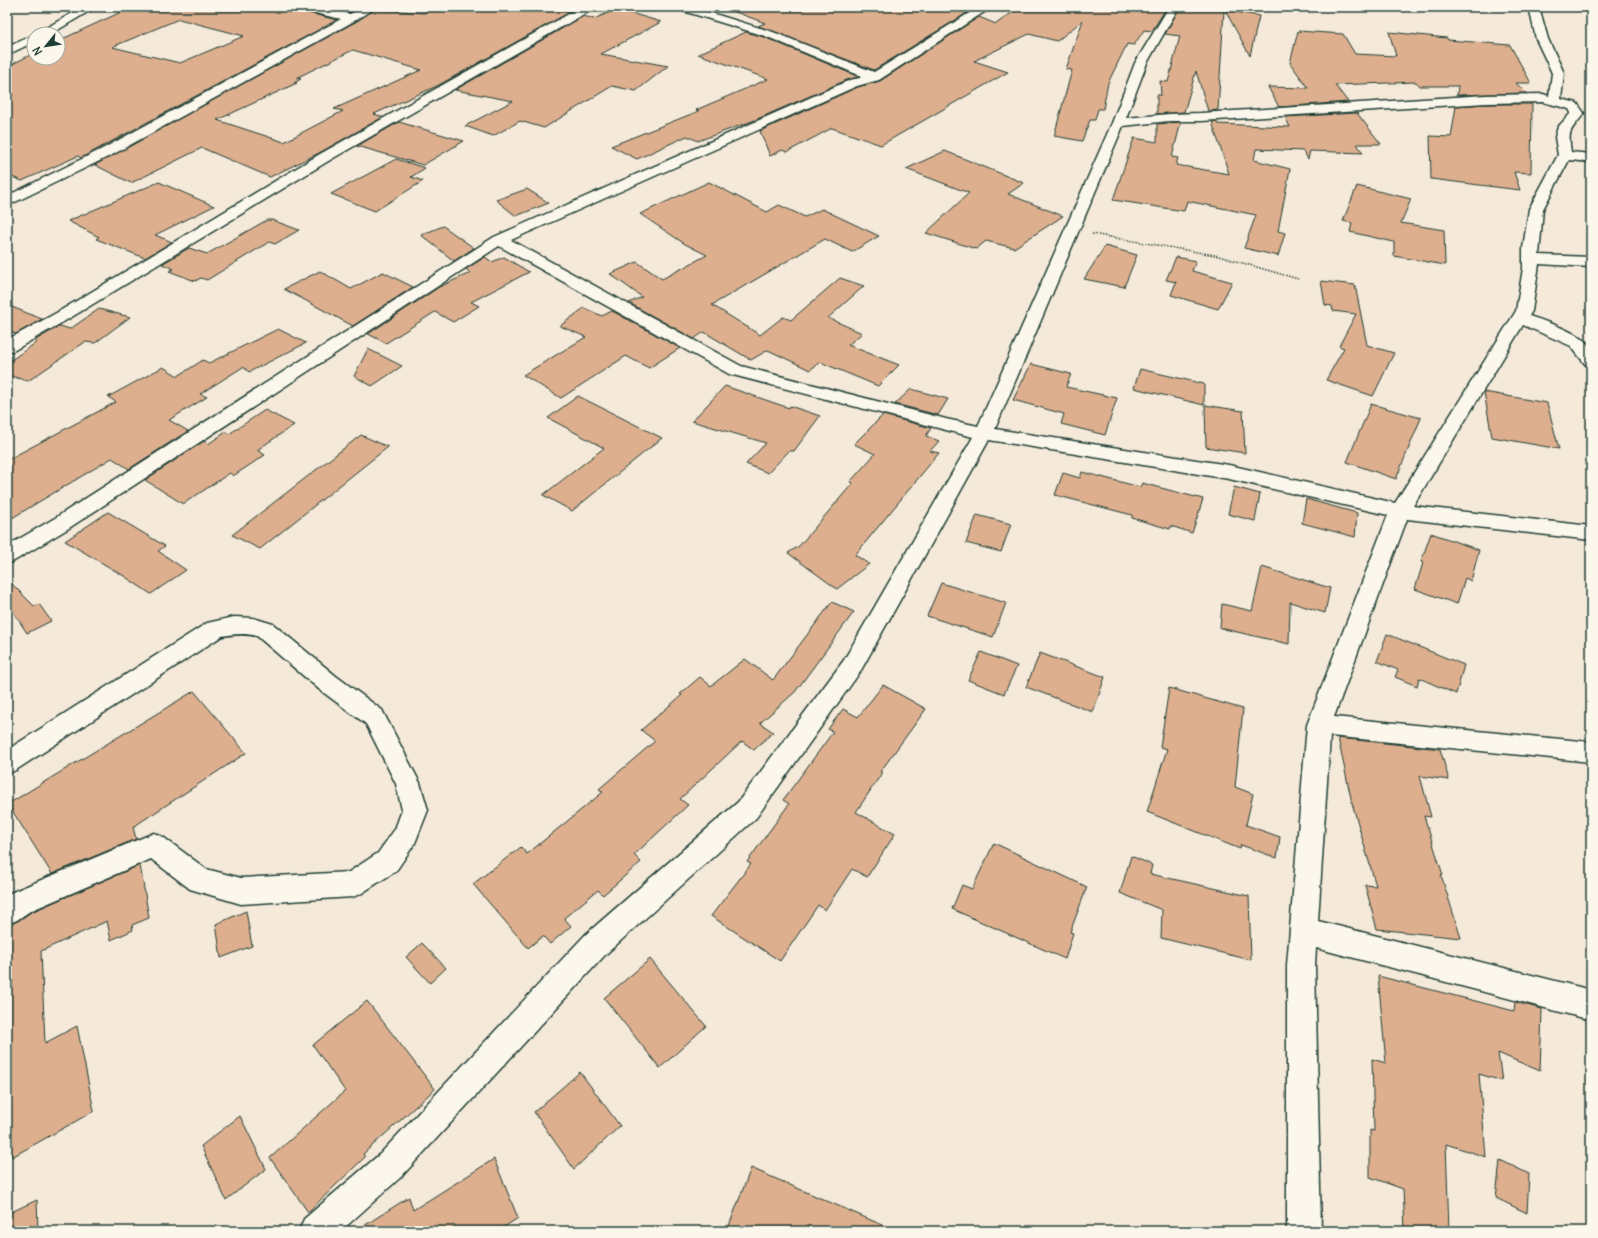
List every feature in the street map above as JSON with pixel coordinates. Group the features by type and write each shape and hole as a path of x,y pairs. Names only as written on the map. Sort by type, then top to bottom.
{"street":[{"path":"57,26 91,7"},
{"path":"301,7 352,18"},
{"path":"7,202 107,152 371,7"},
{"path":"7,347 71,311 325,157 589,7"},
{"path":"681,7 769,34 875,77"},
{"path":"7,556 76,514 499,240 840,89 854,83 864,81 866,78 875,77 987,7"},
{"path":"316,1231 391,1165 595,945 747,810 852,666 984,433 1118,123 1141,63 1174,7"},
{"path":"1534,7 1542,39 1558,73 1555,100"},
{"path":"7,51 26,42"},
{"path":"1118,123 1174,116 1201,117 1486,99 1543,98 1573,106 1578,113 1565,127 1562,137 1565,155 1536,209 1531,248 1532,259 1524,311 1400,511 1319,725 1301,965 1304,1231"},
{"path":"1565,155 1591,158"},
{"path":"499,240 735,370 946,425 984,433 1230,472 1400,511 1591,533"},
{"path":"1532,259 1591,262"},
{"path":"1519,318 1554,331 1576,342 1591,360"},
{"path":"7,763 216,629 238,624 255,626 265,630 328,683 374,717 408,783 416,810 406,835 387,862 353,884 241,891 200,880 154,845 20,902 7,911"},
{"path":"1319,725 1591,752"},
{"path":"1304,931 1591,1005"}],"path":[{"path":"1072,230 1215,255 1298,280"}],"building":[{"path":"132,7 295,7 297,10 337,20 81,158 78,156 22,181 7,175 7,67 26,57 26,66 66,66 66,37","holes":["179,19 244,36 180,63 112,47"]},
{"path":"323,7 359,7 350,12"},
{"path":"436,7 556,7 570,12 437,86 374,114 383,117 319,153 270,177 202,148 131,183 95,165 357,21 376,9 424,13","holes":["353,50 421,70 334,109 343,111 284,142 217,120 297,83 294,83 301,79 296,78"]},
{"path":"730,7 952,7 967,13 874,70 758,26 765,23 730,10"},
{"path":"1020,7 1167,7 1152,31 1144,30 1134,45 1127,44 1108,83 1103,109 1098,109 1095,120 1090,120 1082,141 1054,136 1072,70 1066,69 1083,20 1057,41 1029,34 974,61 1008,72 881,145 832,128 787,152 782,150 770,156 760,131 858,87 880,81 979,17 996,24"},
{"path":"1180,7 1203,7 1224,10 1218,110 1208,111 1196,71 1184,112 1157,114 1157,95 1161,95 1160,81 1168,82 1180,36 1165,34"},
{"path":"617,9 661,22 601,54 668,66 636,91 612,86 544,128 520,121 493,136 465,126 513,101 455,90 584,16 594,19"},
{"path":"1225,10 1259,16 1250,56"},
{"path":"1298,31 1343,34 1355,54 1396,56 1389,32 1447,38 1448,40 1510,45 1531,83 1516,83 1526,93 1457,95 1458,86 1420,86 1416,82 1335,85 1348,102 1279,107 1268,87 1308,88 1290,63"},
{"path":"746,32 764,37 859,77 849,79 755,120 698,141 687,136 637,159 611,146 699,111 696,110 768,79 698,54"},
{"path":"1486,104 1532,104 1531,173 1514,172 1520,190 1431,179 1430,136 1451,137 1456,106"},
{"path":"1357,113 1381,144 1357,144 1363,153 1310,151 1308,159 1303,151 1256,149 1254,160 1290,169 1278,231 1285,233 1278,256 1244,248 1256,215 1187,201 1184,211 1113,200 1134,138 1157,142 1157,124 1181,122 1172,157 1178,158 1176,165 1229,174 1212,122 1217,121 1217,124 1290,127 1285,117"},
{"path":"399,122 464,141 423,165 357,146"},
{"path":"945,151 1024,183 1008,194 1063,216 1014,248 986,241 976,249 926,233 969,193 906,169"},
{"path":"396,159 425,168 411,177 423,181 375,211 331,194"},
{"path":"159,182 214,206 155,235 172,242 145,258 96,239 99,237 68,221"},
{"path":"709,182 767,212 779,205 805,217 822,209 879,236 852,252 825,239 712,305 760,335 783,317 791,320 840,278 864,286 828,318 862,333 848,345 899,365 878,386 820,362 810,370 768,350 751,360 704,332 694,339 629,303 642,297 610,274 637,262 662,279 707,255 685,244 640,214"},
{"path":"1357,186 1411,199 1401,223 1444,230 1445,265 1394,256 1394,242 1350,232 1352,223 1343,221"},
{"path":"527,189 549,203 516,216 496,200"},
{"path":"267,220 272,220 299,230 275,244 269,242 207,280 201,278 195,281 169,271 174,269 162,264 189,248 207,254"},
{"path":"443,226 474,248 454,261 421,235"},
{"path":"1105,246 1137,255 1124,287 1084,279"},
{"path":"485,257 492,262 504,257 529,272 471,302 479,306 453,322 435,312 386,343 368,334 439,287 470,273 466,269"},
{"path":"1176,257 1196,261 1192,271 1232,282 1218,309 1171,295 1176,282 1166,280"},
{"path":"320,271 351,289 383,272 413,287 353,326 284,289"},
{"path":"1321,281 1355,285 1367,345 1394,353 1373,396 1326,380 1344,348 1339,346 1356,314 1333,311 1332,306 1325,305"},
{"path":"7,305 42,319 16,334 7,330"},
{"path":"584,308 602,316 612,311 680,348 649,368 626,356 561,398 523,375 586,337 560,326"},
{"path":"99,309 130,317 95,343 85,342 28,381 7,375 7,363 37,342 34,341 60,326 70,329"},
{"path":"278,329 306,343 249,372 243,367 200,394 207,397 169,420 188,431 129,469 112,458 7,521 7,460 116,402 108,397 163,367 178,376 203,360 209,363"},
{"path":"368,349 402,366 372,386 354,376"},
{"path":"1031,364 1071,374 1066,387 1117,398 1105,435 1061,424 1064,414 1013,400"},
{"path":"1140,369 1204,384 1204,405 1134,388"},
{"path":"725,386 789,408 790,406 820,416 794,451 789,451 768,473 746,464 766,443 692,421"},
{"path":"911,389 948,399 938,415 895,404"},
{"path":"1484,392 1547,403 1559,449 1492,437"},
{"path":"578,396 662,438 572,511 543,495 604,448 548,418"},
{"path":"1371,404 1421,418 1396,479 1347,462"},
{"path":"1205,405 1243,411 1245,453 1206,447"},
{"path":"265,410 294,425 257,450 265,455 233,476 230,473 183,504 145,480 204,441 208,444 226,432 229,434"},
{"path":"883,415 931,428 926,436 939,441 930,451 939,453 855,555 869,564 837,589 788,553 799,546 853,483 850,482 875,454 854,444"},
{"path":"361,435 388,447 260,549 232,535"},
{"path":"1082,472 1140,487 1142,483 1203,499 1192,533 1171,526 1170,529 1132,518 1132,515 1055,495 1063,473 1080,478"},
{"path":"1234,487 1260,494 1255,521 1228,514"},
{"path":"1306,499 1357,513 1355,537 1302,523"},
{"path":"108,512 165,546 158,551 186,570 151,594 65,541"},
{"path":"977,515 1011,524 1001,552 966,543"},
{"path":"1431,533 1479,550 1471,581 1465,578 1457,604 1415,589 1423,563 1421,562"},
{"path":"1262,567 1330,588 1325,613 1290,602 1289,644 1220,628 1222,604 1252,611"},
{"path":"7,579 34,606 39,604 51,621 27,633 7,602"},
{"path":"941,583 1006,603 993,637 927,616"},
{"path":"832,602 854,612 795,692 760,723 773,732 754,750 742,741 680,799 688,805 634,855 641,862 603,895 598,890 564,918 571,926 550,944 543,936 528,948 473,884 521,847 527,854 603,792 599,789 655,741 641,730 682,695 680,694 700,677 711,686 745,659 773,680"},
{"path":"1387,634 1464,665 1456,694 1419,678 1417,686 1395,677 1398,670 1377,661"},
{"path":"981,652 1017,666 1004,694 968,680"},
{"path":"1040,653 1105,677 1093,712 1026,687"},
{"path":"883,685 926,709 880,772 882,773 856,812 895,834 867,877 852,869 825,910 818,905 780,961 711,916 751,864 747,862 789,804 783,800 833,732 828,729 843,709 858,717"},
{"path":"1169,688 1243,709 1235,787 1253,794 1246,825 1280,837 1277,858 1241,845 1240,849 1147,812 1167,749 1160,747"},
{"path":"194,691 246,753 133,827 136,839 52,874 8,804"},
{"path":"1338,738 1440,749 1449,780 1420,776 1431,817 1424,816 1461,938 1377,929 1365,885 1376,886 1352,803"},
{"path":"994,843 1087,887 1070,932 1073,933 1065,959 952,909 962,885 972,889"},
{"path":"1131,856 1152,865 1150,874 1249,896 1251,960 1161,938 1162,910 1120,893"},
{"path":"140,865 149,918 132,925 133,930 111,940 107,921 41,951 45,1043 77,1026 94,1111 12,1157 7,1125 7,925 18,921 31,912"},
{"path":"246,911 252,946 221,958 216,924"},
{"path":"422,943 446,968 430,983 406,957"},
{"path":"650,959 706,1026 660,1068 604,998"},
{"path":"1378,976 1514,1011 1515,1002 1542,1009 1540,1071 1498,1053 1502,1081 1479,1074 1486,1157 1446,1144 1449,1231 1405,1231 1403,1189 1370,1177 1370,1130 1374,1131 1372,1059 1386,1063"},
{"path":"367,1001 435,1089 363,1154 365,1157 308,1212 270,1158 345,1091 313,1045"},
{"path":"580,1072 620,1126 574,1169 534,1112"},
{"path":"240,1116 266,1169 226,1200 201,1146"},
{"path":"494,1159 518,1218 498,1231 356,1231 409,1197 413,1210"},
{"path":"1500,1160 1529,1174 1527,1213 1496,1198"},
{"path":"751,1168 896,1231 727,1231"},
{"path":"37,1200 38,1231 7,1231 7,1214"}]}
